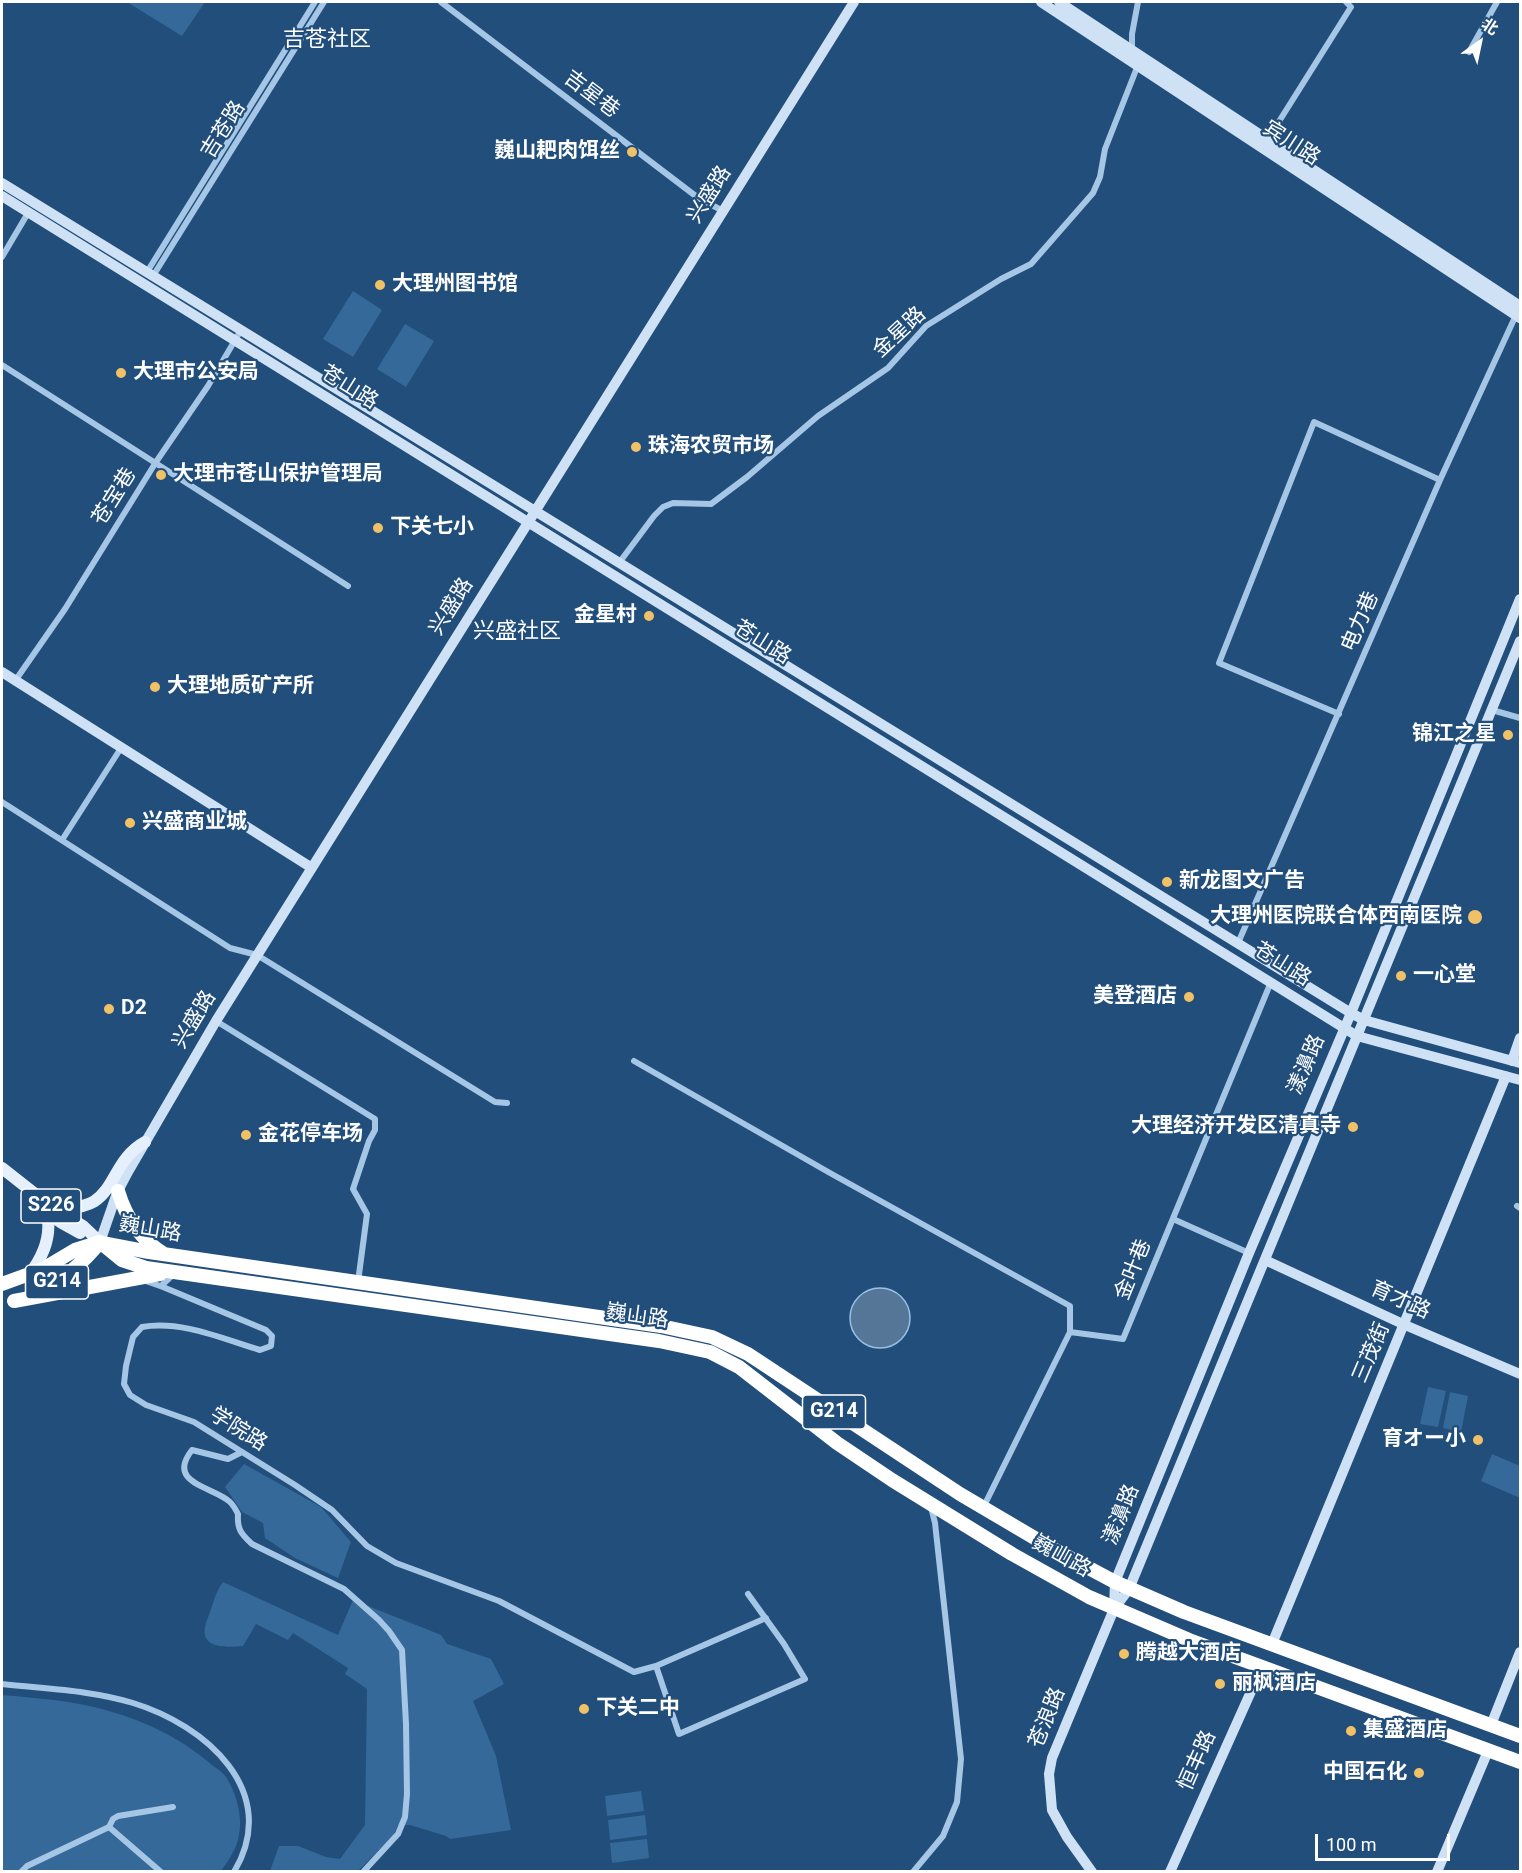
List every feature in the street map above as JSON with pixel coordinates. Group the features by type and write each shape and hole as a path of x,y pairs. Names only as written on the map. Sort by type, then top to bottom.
{"highway":[{"path":"118,1191 132,1223 147,1241 165,1255"},
{"name":"巍山路","path":"100,1242 165,1255 704,1334 735,1347 983,1508 1062,1555 1115,1582 1184,1612 1521,1736"},
{"name":"巍山路","path":"100,1242 128,1263 146,1268 659,1341 699,1349 728,1360 764,1385 843,1448 931,1505 1042,1572 1114,1609 1167,1632 1521,1762"},
{"name":"G214","path":"2,1284 29,1275 75,1250 100,1242"},
{"name":"G214","path":"8,1302 40,1292 61,1280 80,1265 100,1242"},
{"path":"8,1302 176,1272"},
{"path":"699,1349 704,1334"},
{"path":"764,1385 774,1371"}],"main road":[{"name":"兴盛路","path":"100,1242 118,1191 216,1021 854,2"},
{"name":"宾川路","path":"1041,2 1519,313"},
{"name":"宾川路","path":"1059,2 1268,139 1519,313"},
{"name":"苍山路","path":"2,183 1351,1013 1364,1020 1516,1062"},
{"name":"苍山路","path":"2,196 1357,1036 1521,1080"},
{"name":"漾濞路","path":"1114,1609 1115,1582 1521,599"},
{"name":"漾濞路","path":"1114,1609 1129,1588 1521,641"},
{"path":"2,672 312,868"},
{"path":"1516,1062 1521,1038"},
{"name":"三茂街","path":"1272,1644 1506,1076"},
{"path":"29,1275 40,1260 46,1244 49,1228 48,1210 78,1206 99,1199 130,1155 145,1142"},
{"name":"S226","path":"2,1168 48,1210"},
{"name":"S226","path":"2,1179 48,1210 83,1226 100,1242"},
{"name":"育才路","path":"1265,1260 1405,1325 1521,1374"},
{"name":"苍浪路","path":"1092,1872 1067,1837 1052,1810 1049,1774 1052,1758 1114,1609"},
{"path":"1491,1725 1521,1652"},
{"name":"恒丰路","path":"1170,1872 1262,1667"},
{"path":"1437,1872 1488,1751"}],"street":[{"name":"吉苍路","path":"150,274 315,2"},
{"name":"吉苍路","path":"150,274 324,2"},
{"name":"吉星巷","path":"441,2 698,198 723,211"},
{"path":"1138,2 1132,34 1132,50 1138,66"},
{"path":"1268,139 1351,7 1346,2"},
{"path":"1469,52 1497,2"},
{"name":"金星路","path":"619,563 663,507 673,503 711,504 818,417 888,368 926,326 1001,279 1031,264 1093,193 1101,177 1105,149 1138,66"},
{"path":"2,257 28,213"},
{"name":"电力巷","path":"1238,943 1440,480 1519,313"},
{"name":"苍宝巷","path":"15,681 65,609 156,462 208,386 241,330"},
{"path":"2,365 348,586"},
{"path":"1339,714 1219,663 1314,422 1440,480"},
{"path":"1492,710 1521,718"},
{"path":"62,840 121,748"},
{"path":"2,802 230,948 257,955 495,1102 507,1103"},
{"name":"金叶巷","path":"1070,1332 1123,1340 1271,981"},
{"path":"216,1021 375,1119 375,1130 353,1189 367,1214 357,1282"},
{"path":"634,1061 1070,1306 1070,1332 983,1508"},
{"path":"1173,1219 1249,1253"},
{"path":"137,1278 163,1287 176,1272"},
{"name":"学院路","path":"163,1287 266,1330 272,1336 271,1346 260,1350 180,1327 151,1325 142,1327 136,1332 128,1356 124,1384 130,1395 146,1405 194,1422 242,1452 332,1510 367,1546 396,1563 499,1601 634,1672 656,1666"},
{"path":"242,1452 228,1459 192,1450 188,1455 185,1470 190,1481 229,1501 238,1514 237,1526 241,1534 252,1544 344,1589 380,1620 402,1650 406,1724 405,1817 398,1834 363,1872"},
{"path":"914,1872 943,1836 954,1810 957,1802 961,1760 935,1523 931,1505"},
{"path":"748,1594 766,1618 805,1679 679,1734 656,1666 766,1618"},
{"path":"2,1684 70,1691 131,1702 170,1718 205,1742 231,1766 240,1781 246,1802 247,1838 234,1872"},
{"path":"21,1872 27,1866 109,1827 113,1819 118,1816 173,1807"},
{"path":"109,1827 161,1872"}],"shaded area":[{"path":"127,2 205,2 182,36"},
{"path":"353,291 382,310 353,357 323,339"},
{"path":"405,324 434,341 406,387 377,369"},
{"path":"880,1288 901,1297 910,1318 901,1339 880,1348 859,1339 850,1318 859,1297"},
{"path":"1428,1387 1446,1391 1438,1427 1420,1424"},
{"path":"1450,1392 1468,1396 1461,1432 1443,1428"},
{"path":"1492,1454 1520,1466 1520,1498 1481,1481"},
{"path":"244,1464 321,1507 351,1542 338,1578 295,1558 265,1538 263,1523 242,1512 225,1487"},
{"path":"223,1582 338,1635 353,1600 441,1635 447,1644 491,1659 504,1684 473,1701 496,1756 511,1830 450,1839 410,1825 398,1825 393,1836 358,1871 270,1871 279,1846 298,1846 326,1857 340,1859 365,1825 367,1689 345,1674 348,1668 293,1633 288,1640 256,1624 243,1646 221,1646 211,1643 205,1635 205,1626"},
{"path":"2,1695 77,1703 132,1718 174,1738 200,1755 226,1777 238,1805 239,1835 230,1858 221,1871 2,1872"},
{"path":"641,1791 644,1811 607,1816 605,1796"},
{"path":"645,1815 647,1835 610,1840 608,1820"},
{"path":"647,1839 649,1858 612,1863 610,1843"}],"place":[{"name":"巍山耙肉饵丝","path":"632,152"},
{"name":"大理州图书馆","path":"380,285"},
{"name":"大理市公安局","path":"121,373"},
{"name":"珠海农贸市场","path":"636,447"},
{"name":"大理市苍山保护管理局","path":"161,475"},
{"name":"下关七小","path":"378,528"},
{"name":"金星村","path":"649,616"},
{"name":"大理地质矿产所","path":"155,687"},
{"name":"锦江之星","path":"1508,735"},
{"name":"兴盛商业城","path":"130,823"},
{"name":"新龙图文广告","path":"1167,882"},
{"name":"大理州医院联合体西南医院","path":"1475,917"},
{"name":"一心堂","path":"1401,976"},
{"name":"美登酒店","path":"1189,997"},
{"name":"D2","path":"109,1009"},
{"name":"大理经济开发区清真寺","path":"1353,1127"},
{"name":"金花停车场","path":"246,1135"},
{"name":"育オー小","path":"1478,1440"},
{"name":"腾越大酒店","path":"1124,1654"},
{"name":"丽枫酒店","path":"1220,1684"},
{"name":"下关二中","path":"584,1709"},
{"name":"集盛酒店","path":"1351,1731"},
{"name":"中国石化","path":"1419,1773"}],"district":[{"name":"吉苍社区","path":"327,40"},
{"name":"兴盛社区","path":"517,632"}]}
